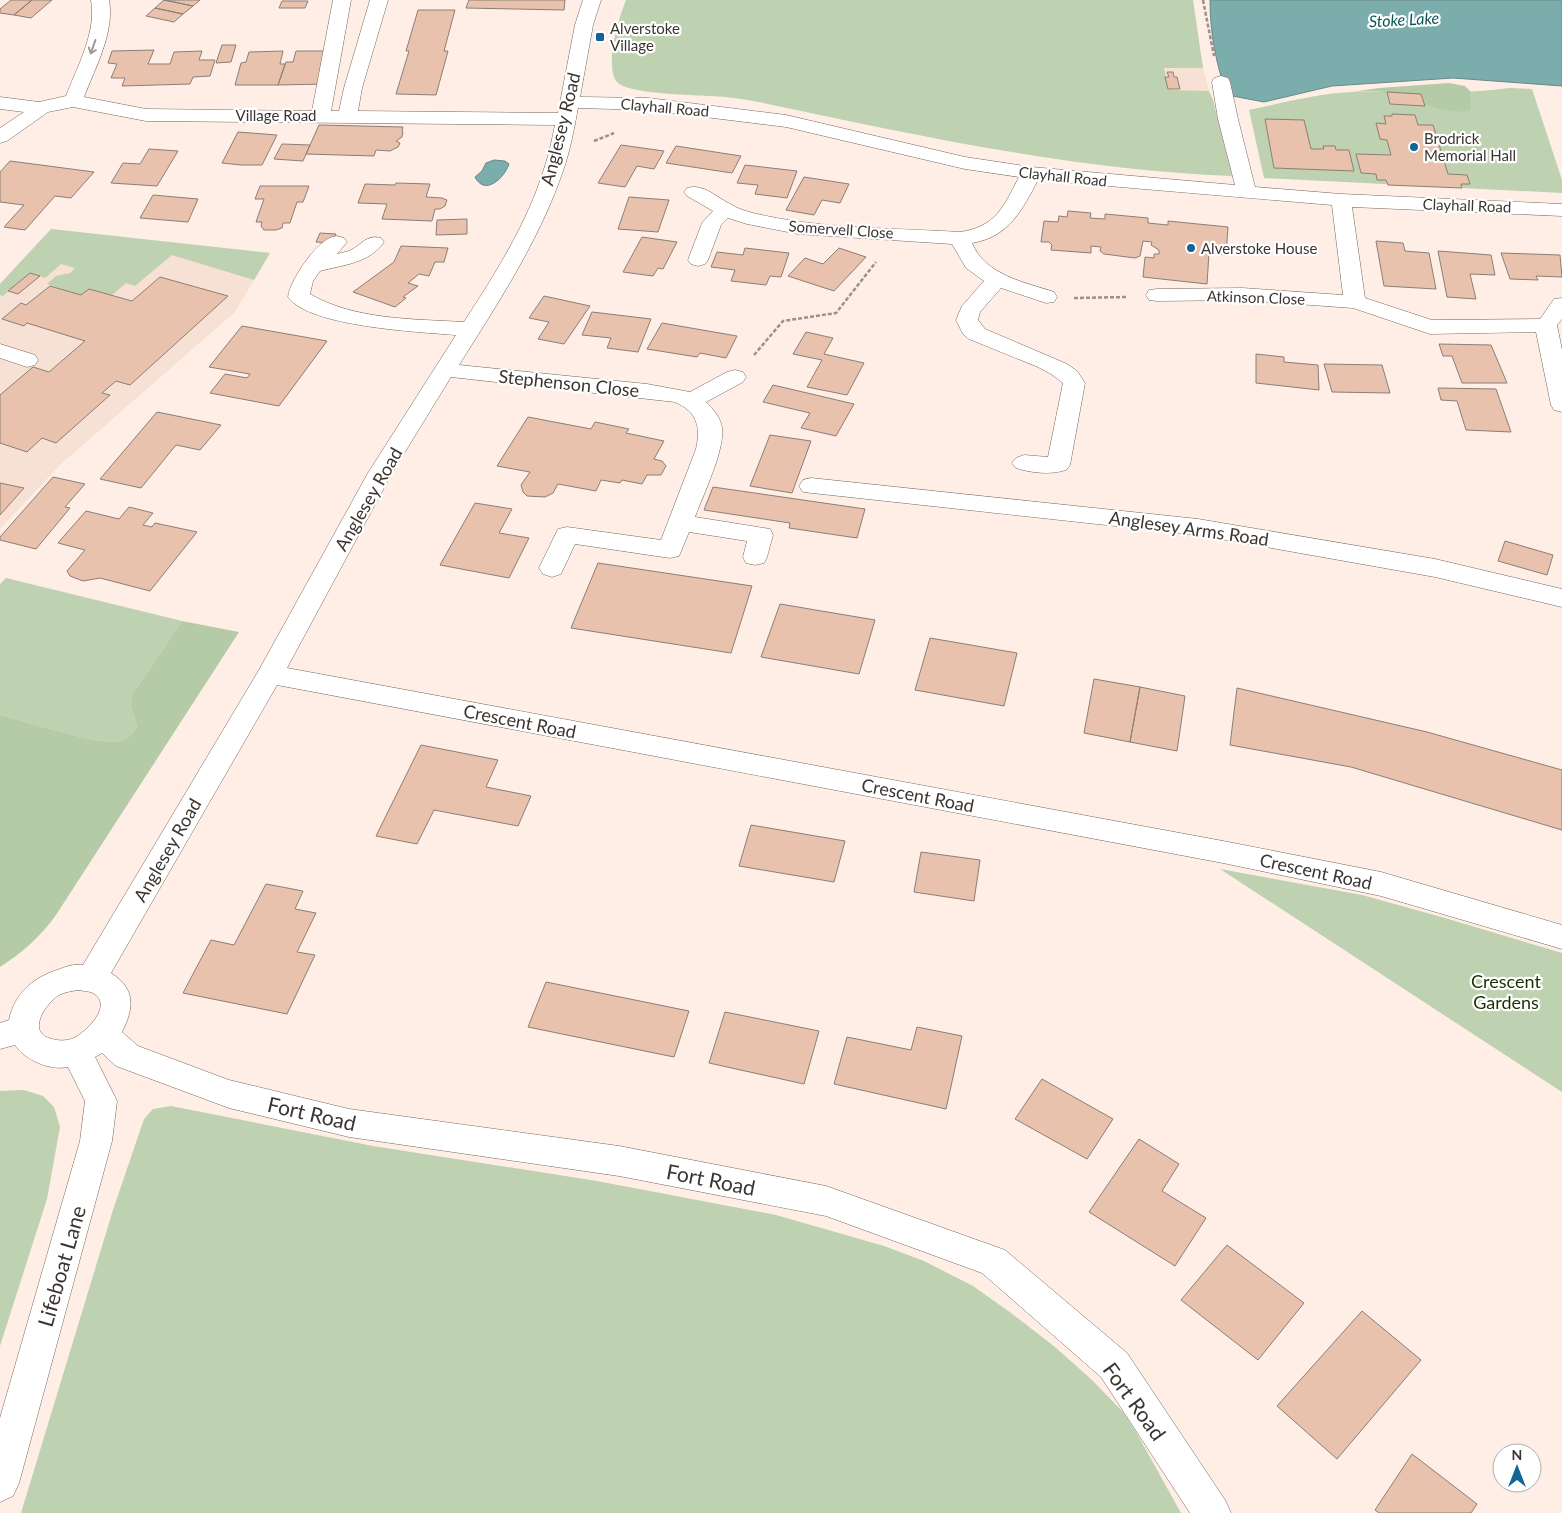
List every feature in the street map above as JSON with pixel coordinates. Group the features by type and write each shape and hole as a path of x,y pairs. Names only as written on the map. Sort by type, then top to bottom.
{"street":[{"path":"100,0 103,6 102,20"},
{"path":"321,115 342,0"},
{"path":"348,116 353,88 379,0"},
{"name":"Anglesey Road","path":"92,978 270,674 380,473 509,268 535,216 554,170 568,110 584,25 592,0"},
{"path":"0,137 41,108 55,103 73,101 102,20 108,11 120,1"},
{"path":"1221,82 1228,119 1248,193"},
{"name":"Village Road","path":"73,101 146,114 348,116 568,110"},
{"path":"0,103 41,108"},
{"name":"Clayhall Road","path":"568,110 648,104 786,121 965,163 1031,174 1341,200 1562,210"},
{"name":"Somervell Close","path":"694,192 725,210 747,218 798,228 960,238 986,234 998,227 1031,174"},
{"path":"1341,200 1355,302"},
{"path":"698,260 712,223 725,210"},
{"path":"960,238 965,254 976,266 997,279 1046,297"},
{"path":"337,242 304,278 298,289 299,297 306,302 338,313 372,320 472,329"},
{"path":"314,266 357,254 374,242"},
{"path":"997,279 968,316 967,320 971,329 985,339 1064,370 1072,377 1074,383 1058,465 1024,463"},
{"name":"Atkinson Close","path":"1157,295 1242,294 1355,302 1430,327 1546,325"},
{"path":"1562,304 1546,325 1562,405"},
{"path":"0,351 27,360"},
{"name":"Stephenson Close","path":"446,370 647,390 680,396 691,401"},
{"path":"552,568 567,536 670,550 712,434 707,417 691,401 735,377"},
{"name":"Anglesey Arms Road","path":"811,486 1198,527 1435,568 1562,598"},
{"path":"680,523 761,536 755,557"},
{"name":"Crescent Road","path":"270,674 1251,858 1380,884 1562,937"},
{"path":"78,977 92,978 112,990 116,1001 116,1012 112,1024 90,1043 62,1054 47,1053 12,1032 24,1018 29,1006 38,995 50,986 64,980 78,977"},
{"name":"Lifeboat Lane","path":"0,1482 96,1141 101,1101 90,1043"},
{"name":"Fort Road","path":"90,1043 229,1094 349,1123 620,1162 826,1201 993,1262 1114,1366 1212,1513"}],"path":[{"path":"1203,0 1221,82"},
{"path":"735,377 782,321 836,314 878,259"},
{"path":"1046,297 1092,299 1157,295"}],"shaded area":[{"path":"1164,68 1203,68 1209,91 1169,90"},
{"path":"51,229 270,253 235,312 61,464 0,529 0,284"}],"green space":[{"path":"626,0 1193,0 1203,68 1164,68 1169,90 1209,91 1213,100 1232,176 1113,167 1053,159 935,138 747,100 635,90 617,82 613,75 612,65 614,41"},
{"path":"1449,83 1465,86 1470,91 1471,108 1469,111 1448,111 1384,92 1352,92 1379,88"},
{"path":"1510,88 1532,89 1562,180 1562,193 1264,178 1249,110 1327,94 1471,91"},
{"path":"51,229 270,253 254,280 172,255 135,286 126,283 112,295 89,289 81,295 47,284 56,276 70,273 75,268 61,264 45,278 30,273 3,296 0,295 0,284"},
{"path":"6,578 182,621 133,693 130,703 137,727 128,738 110,742 79,737 0,715 0,584"},
{"path":"182,621 239,632 56,915 31,944 0,967 0,715 79,737 110,742 125,739 137,727 130,703 133,693"},
{"name":"Crescent Gardens","path":"1220,869 1362,895 1562,953 1562,1092"},
{"path":"24,1090 43,1096 54,1107 60,1127 47,1199 0,1346 0,1091"},
{"path":"171,1106 373,1146 597,1181 776,1215 884,1246 924,1261 973,1286 1055,1347 1092,1380 1123,1412 1181,1513 21,1513 113,1210 144,1119 153,1109"}],"water":[{"name":"Stoke Lake","path":"1210,0 1562,0 1562,86 1453,78 1332,86 1264,102 1227,95 1214,48"},
{"path":"494,160 505,161 509,164 507,169 494,183 484,185 479,183 475,177 482,171 486,163"}],"building":[{"path":"11,0 32,0 14,15 0,13 0,9"},
{"path":"32,0 52,0 31,18 14,15"},
{"path":"164,0 200,0 193,6"},
{"path":"164,0 193,6 183,14 155,8"},
{"path":"469,0 565,0 564,10 466,8"},
{"path":"282,1 308,1 305,8 279,8"},
{"path":"155,8 183,14 174,22 146,16"},
{"path":"418,10 455,10 444,51 448,51 436,95 396,94 409,51 406,51"},
{"path":"222,45 236,45 231,62 216,63"},
{"path":"154,50 148,64 170,64 174,52 202,51 199,60 215,60 210,76 193,77 190,84 122,86 125,78 111,78 117,64 108,63 112,51"},
{"path":"283,51 280,64 285,64 278,85 235,85 241,63 246,62 249,52"},
{"path":"296,51 331,51 325,84 278,85 286,62 293,62"},
{"path":"1167,72 1173,72 1174,77 1177,77 1180,89 1168,89 1165,77 1169,77"},
{"path":"1387,92 1421,94 1425,106 1390,104"},
{"name":"Brodrick Memorial Hall","path":"1392,114 1415,115 1418,125 1433,125 1448,174 1467,175 1470,184 1461,184 1462,188 1388,185 1386,180 1377,180 1376,174 1361,173 1356,154 1391,155 1387,140 1380,139 1376,123 1386,124 1384,116 1392,116"},
{"path":"1265,119 1304,120 1311,149 1324,149 1323,146 1335,146 1336,150 1349,150 1354,171 1274,168"},
{"path":"319,125 403,127 403,132 402,137 396,141 400,143 398,147 390,151 376,150 374,156 306,154"},
{"path":"238,132 277,135 262,165 222,163"},
{"path":"282,144 310,145 303,161 274,159"},
{"path":"621,145 664,151 654,169 637,166 625,187 598,183"},
{"path":"676,146 741,156 732,173 666,163"},
{"path":"149,149 178,151 157,186 111,183 123,163 140,164"},
{"path":"10,161 94,172 71,198 55,196 25,230 4,227 24,205 0,202 0,172"},
{"path":"745,165 797,171 787,198 755,194 758,185 737,183"},
{"path":"804,177 849,184 840,203 822,200 814,215 786,210"},
{"path":"396,183 430,184 426,197 447,200 445,206 435,209 432,221 382,219 387,204 358,203 365,184 395,185"},
{"path":"260,186 309,186 303,202 297,202 290,223 283,223 282,228 276,230 264,230 261,226 262,222 256,222 264,199 255,199"},
{"path":"153,195 198,199 188,222 140,218"},
{"path":"629,197 669,200 658,232 618,229"},
{"name":"Alverstoke House","path":"1068,211 1091,213 1090,218 1105,219 1105,214 1148,218 1148,223 1168,225 1168,221 1228,227 1226,255 1209,253 1207,284 1143,277 1145,257 1154,258 1154,254 1159,254 1159,250 1151,245 1152,242 1143,241 1140,256 1135,258 1104,254 1100,251 1101,247 1091,246 1091,253 1051,250 1052,245 1049,242 1041,242 1044,221 1058,222 1059,216 1067,217"},
{"path":"467,219 467,234 436,235 437,220"},
{"path":"320,233 336,234 332,243 316,242"},
{"path":"642,237 677,242 663,269 658,268 653,276 623,272"},
{"path":"1376,241 1403,243 1405,251 1429,253 1436,289 1384,286"},
{"path":"401,246 448,248 444,262 435,262 429,276 419,274 408,283 418,286 403,297 406,298 395,307 353,292 394,262"},
{"path":"745,248 789,253 781,277 770,276 766,285 731,281 735,270 711,267 717,252 743,255"},
{"path":"839,248 866,257 834,291 788,276 805,258 823,264"},
{"path":"1438,251 1491,255 1495,275 1470,274 1476,299 1447,297"},
{"path":"1501,253 1560,255 1562,277 1536,276 1538,280 1510,279"},
{"path":"30,273 40,276 18,294 8,291"},
{"path":"160,277 228,296 130,385 116,381 102,393 110,395 56,443 42,438 27,452 0,443 0,395 33,367 49,372 85,341 27,323 24,326 2,319 21,303 26,305 50,286 81,295 89,289 132,301"},
{"path":"544,296 590,306 564,344 538,339 549,322 529,318"},
{"path":"592,312 651,319 638,352 607,348 611,338 582,335"},
{"path":"662,323 737,336 726,358 700,353 697,357 647,349"},
{"path":"242,326 327,341 279,406 210,393 225,374 247,378 250,374 209,367"},
{"path":"806,332 833,338 824,354 864,363 847,395 807,387 822,360 793,354"},
{"path":"1439,344 1491,345 1507,383 1462,383 1452,356 1443,356"},
{"path":"1256,354 1284,357 1284,362 1318,365 1319,390 1256,383"},
{"path":"1324,364 1382,365 1390,393 1332,392"},
{"path":"773,385 854,404 836,436 801,428 810,413 763,402"},
{"path":"1438,388 1496,389 1511,432 1466,430 1457,401 1441,400"},
{"path":"157,412 221,425 200,450 176,445 141,488 100,479"},
{"path":"528,417 591,429 595,422 629,429 626,433 664,441 654,459 662,461 666,466 661,475 647,475 642,484 622,480 620,483 601,480 596,491 558,484 553,493 545,497 527,496 523,492 521,485 530,472 497,466"},
{"path":"770,435 811,441 792,493 750,486"},
{"path":"53,477 85,484 65,507 70,508 36,549 0,540 0,537"},
{"path":"0,483 24,488 0,515"},
{"path":"713,487 865,509 857,538 789,528 790,523 704,510"},
{"path":"475,503 512,509 499,533 529,538 509,578 440,565"},
{"path":"129,507 153,513 143,525 152,527 155,523 197,532 150,591 100,578 83,581 70,576 67,571 85,550 58,543 86,511 119,519"},
{"path":"1505,541 1553,555 1547,575 1498,561"},
{"path":"598,563 752,586 731,653 571,628"},
{"path":"780,604 875,620 859,674 761,657"},
{"path":"930,638 1017,653 1004,706 915,690"},
{"path":"1094,679 1140,687 1130,742 1084,733"},
{"path":"1140,687 1185,696 1177,751 1130,742"},
{"path":"1237,688 1427,732 1562,770 1562,830 1351,767 1230,745"},
{"path":"421,745 498,760 486,787 531,796 518,826 434,810 417,844 376,836"},
{"path":"751,825 845,841 834,882 739,866"},
{"path":"921,852 980,860 974,901 914,892"},
{"path":"266,884 303,891 295,909 316,913 297,952 315,955 287,1014 183,993 211,940 234,945"},
{"path":"546,982 689,1011 674,1057 528,1027"},
{"path":"725,1012 819,1031 804,1084 709,1063"},
{"path":"917,1027 962,1036 946,1109 834,1084 847,1037 911,1050"},
{"path":"1042,1079 1113,1119 1087,1159 1015,1119"},
{"path":"1139,1139 1179,1164 1162,1191 1206,1218 1175,1266 1089,1212"},
{"path":"1227,1245 1304,1303 1258,1360 1181,1300"},
{"path":"1362,1311 1421,1360 1337,1459 1277,1406"},
{"path":"1412,1454 1477,1504 1471,1513 1379,1513 1375,1510"}],"place":[{"name":"Alverstoke Village","path":"600,37"},
{"name":"Brodrick Memorial Hall","path":"1414,147"},
{"name":"Alverstoke House","path":"1191,248"}]}
